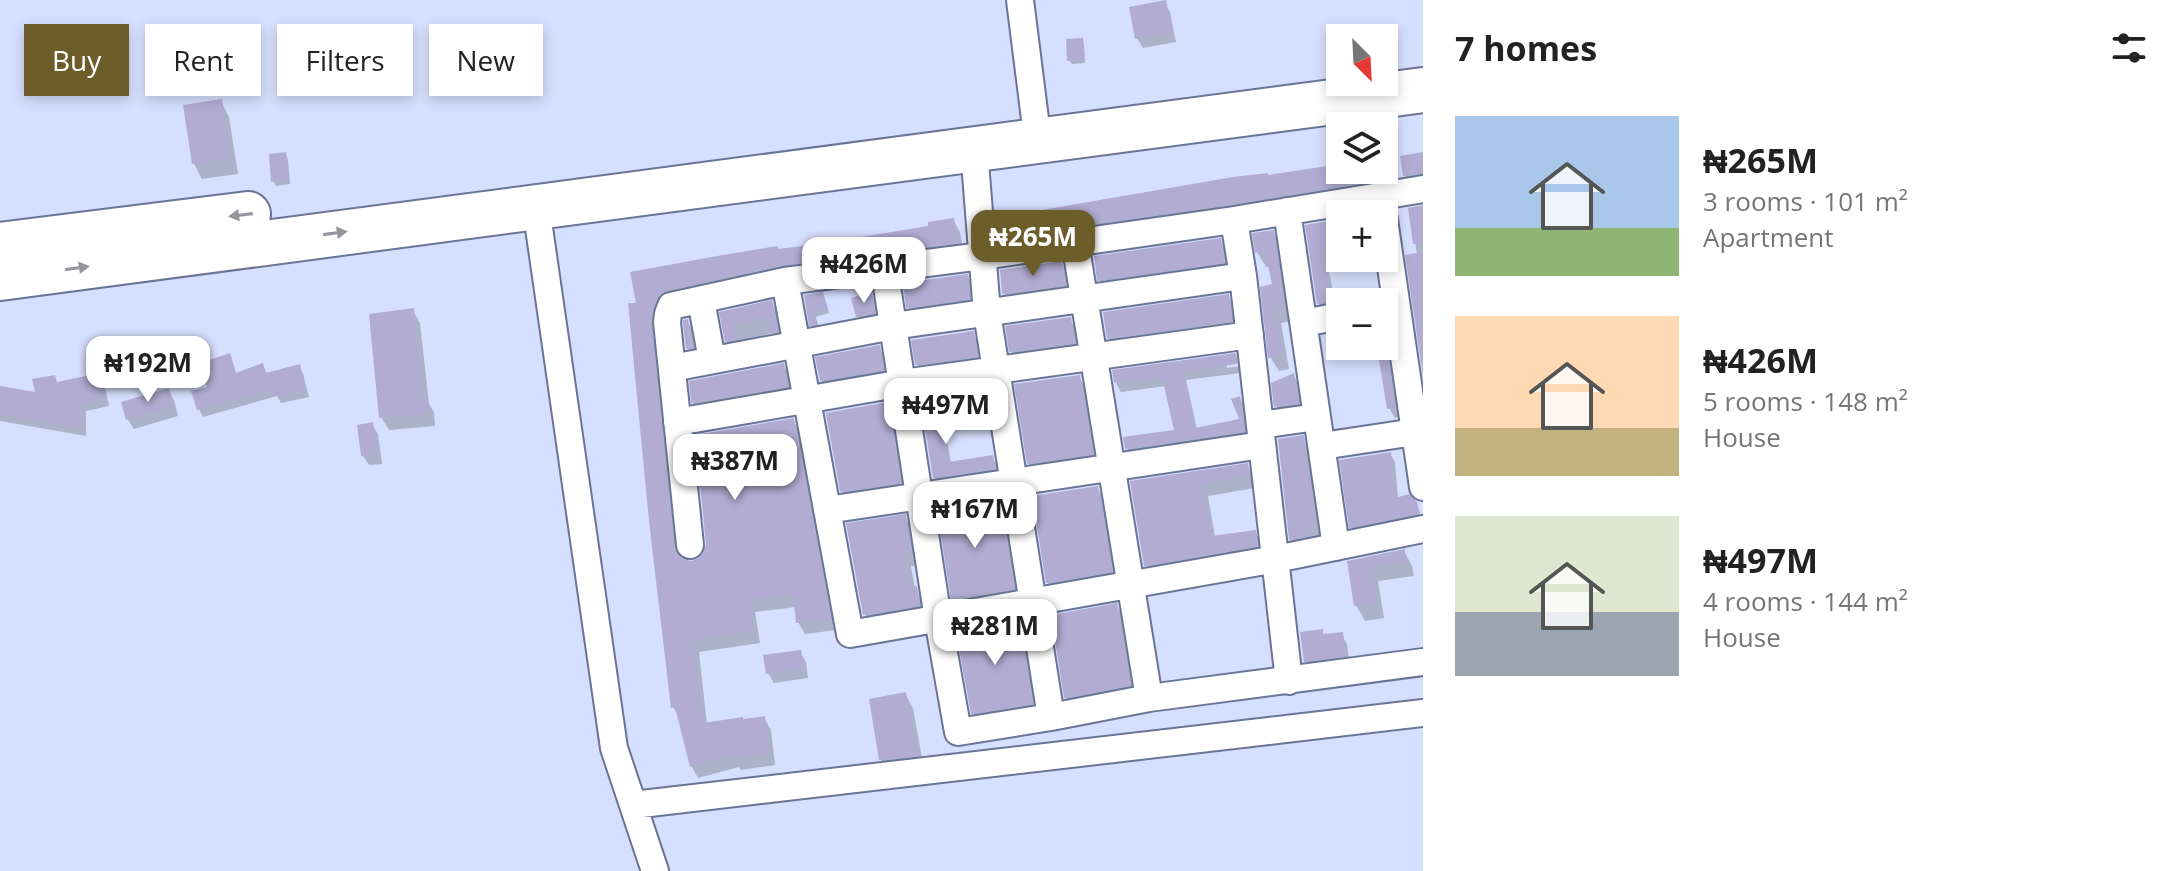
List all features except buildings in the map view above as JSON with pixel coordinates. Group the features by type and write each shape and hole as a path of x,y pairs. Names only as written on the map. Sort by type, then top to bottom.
{"highway":[{"path":"1398,73 1423,69"},
{"path":"0,245 1035,119 1272,95 1326,86"},
{"path":"0,278 1423,90"}],"street":[{"path":"1020,0 1035,119"},
{"path":"974,149 987,313 1051,717"},
{"path":"1398,202 1423,189"},
{"path":"536,207 614,748 655,871"},
{"path":"690,545 672,368 668,314 671,306 785,281 982,256 1287,211 1326,210"},
{"path":"1287,211 1336,547"},
{"path":"1234,220 1289,681"},
{"path":"1075,242 1149,698"},
{"path":"884,267 958,732 1149,698 1423,662"},
{"path":"1395,272 1423,487"},
{"path":"672,368 893,326 1243,276"},
{"path":"785,281 850,634 1276,559 1423,529"},
{"path":"701,300 712,360"},
{"path":"1304,323 1326,319"},
{"path":"677,422 903,383 1250,335"},
{"path":"827,510 1111,466 1261,435 1317,417"},
{"path":"1322,446 1415,432"},
{"path":"633,805 1423,713"}]}
